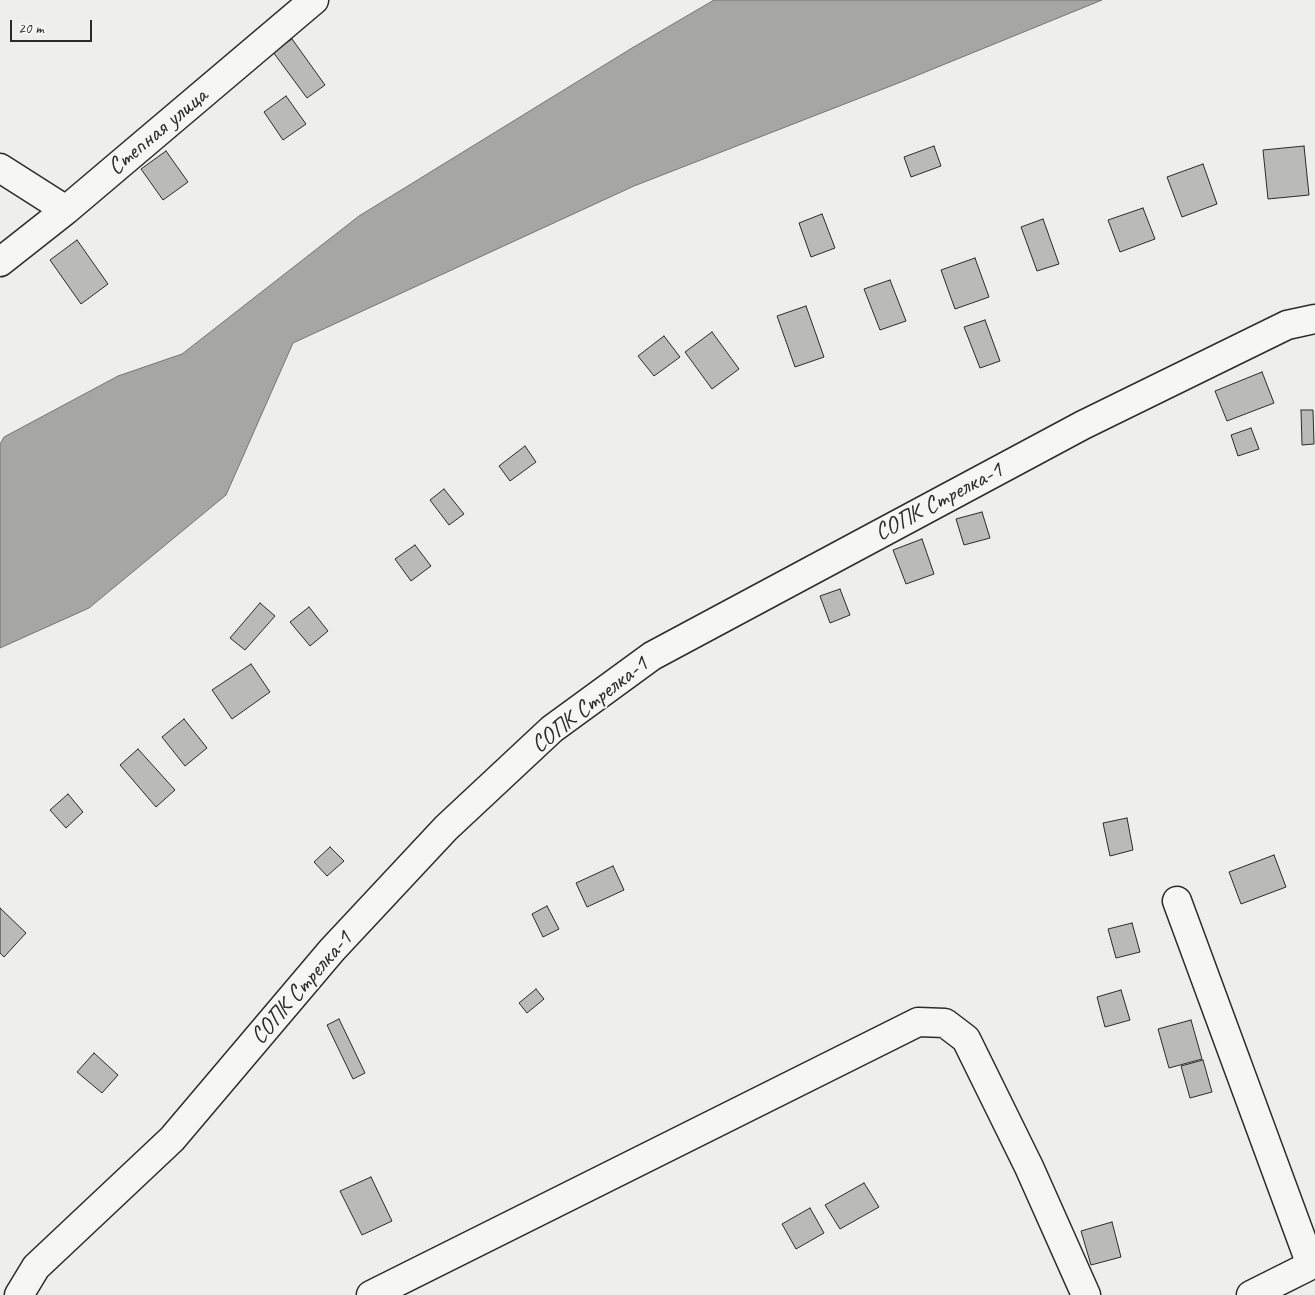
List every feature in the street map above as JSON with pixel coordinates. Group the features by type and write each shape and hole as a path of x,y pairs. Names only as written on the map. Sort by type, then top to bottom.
{"street":[{"name":"Степная улица","path":"0,262 66,210 314,0"},
{"path":"0,168 66,210"},
{"name":"СОПК Стрелка-1","path":"19,1295 36,1267 172,1139 332,950 446,828 552,729 652,656 670,646 1083,425 1287,325 1315,319"},
{"path":"1177,901 1313,1264 1252,1295"},
{"path":"371,1295 918,1022 945,1022 966,1039 1029,1167 1086,1295"}],"shaded area":[{"path":"714,0 1102,0 901,82 634,186 293,343 226,495 89,608 0,648 0,444 4,437 118,376 182,354 359,216 632,48"}],"building":[{"path":"292,39 325,85 307,98 273,52"},
{"path":"286,96 306,124 283,140 264,112"},
{"path":"934,146 941,166 911,177 904,157"},
{"path":"1304,146 1309,195 1268,199 1263,150"},
{"path":"166,151 188,182 163,200 141,169"},
{"path":"1203,164 1217,204 1182,217 1167,177"},
{"path":"1143,208 1155,239 1120,252 1108,220"},
{"path":"822,214 835,248 811,257 799,223"},
{"path":"1043,219 1059,264 1037,271 1021,227"},
{"path":"77,240 108,284 81,304 50,260"},
{"path":"975,258 989,297 955,309 941,270"},
{"path":"890,280 906,321 880,330 864,289"},
{"path":"806,306 824,357 795,367 777,316"},
{"path":"985,320 1000,361 980,368 964,327"},
{"path":"712,332 739,369 712,389 685,352"},
{"path":"664,336 680,357 654,376 638,356"},
{"path":"1262,372 1274,403 1227,421 1215,391"},
{"path":"1301,410 1313,410 1314,444 1302,445"},
{"path":"1251,428 1259,449 1238,456 1231,435"},
{"path":"525,446 536,462 510,481 499,466"},
{"path":"444,489 464,514 449,525 430,500"},
{"path":"982,512 990,538 964,545 956,519"},
{"path":"922,539 934,574 906,584 893,550"},
{"path":"415,545 431,566 411,581 395,559"},
{"path":"840,589 850,615 830,623 820,596"},
{"path":"260,603 275,616 245,650 230,638"},
{"path":"309,607 328,631 310,646 290,622"},
{"path":"251,664 270,692 232,719 212,690"},
{"path":"184,719 207,748 185,766 162,737"},
{"path":"138,749 175,790 156,807 120,765"},
{"path":"68,794 83,812 66,828 50,810"},
{"path":"1127,818 1133,850 1110,856 1103,823"},
{"path":"330,847 344,861 327,876 314,862"},
{"path":"1274,855 1286,887 1241,904 1229,872"},
{"path":"613,866 624,890 587,907 576,883"},
{"path":"547,906 559,929 543,937 532,914"},
{"path":"0,908 26,933 4,957 0,953"},
{"path":"1132,923 1140,952 1116,958 1108,929"},
{"path":"536,989 544,999 527,1013 519,1003"},
{"path":"1121,990 1130,1020 1105,1027 1097,997"},
{"path":"339,1019 365,1073 353,1079 327,1025"},
{"path":"1191,1020 1202,1059 1169,1068 1158,1029"},
{"path":"94,1053 118,1075 102,1093 77,1072"},
{"path":"1203,1060 1212,1092 1190,1098 1181,1066"},
{"path":"371,1177 392,1221 362,1235 340,1191"},
{"path":"864,1183 879,1207 840,1229 825,1205"},
{"path":"810,1208 824,1233 796,1249 782,1224"},
{"path":"1112,1222 1121,1257 1091,1265 1081,1231"}]}
